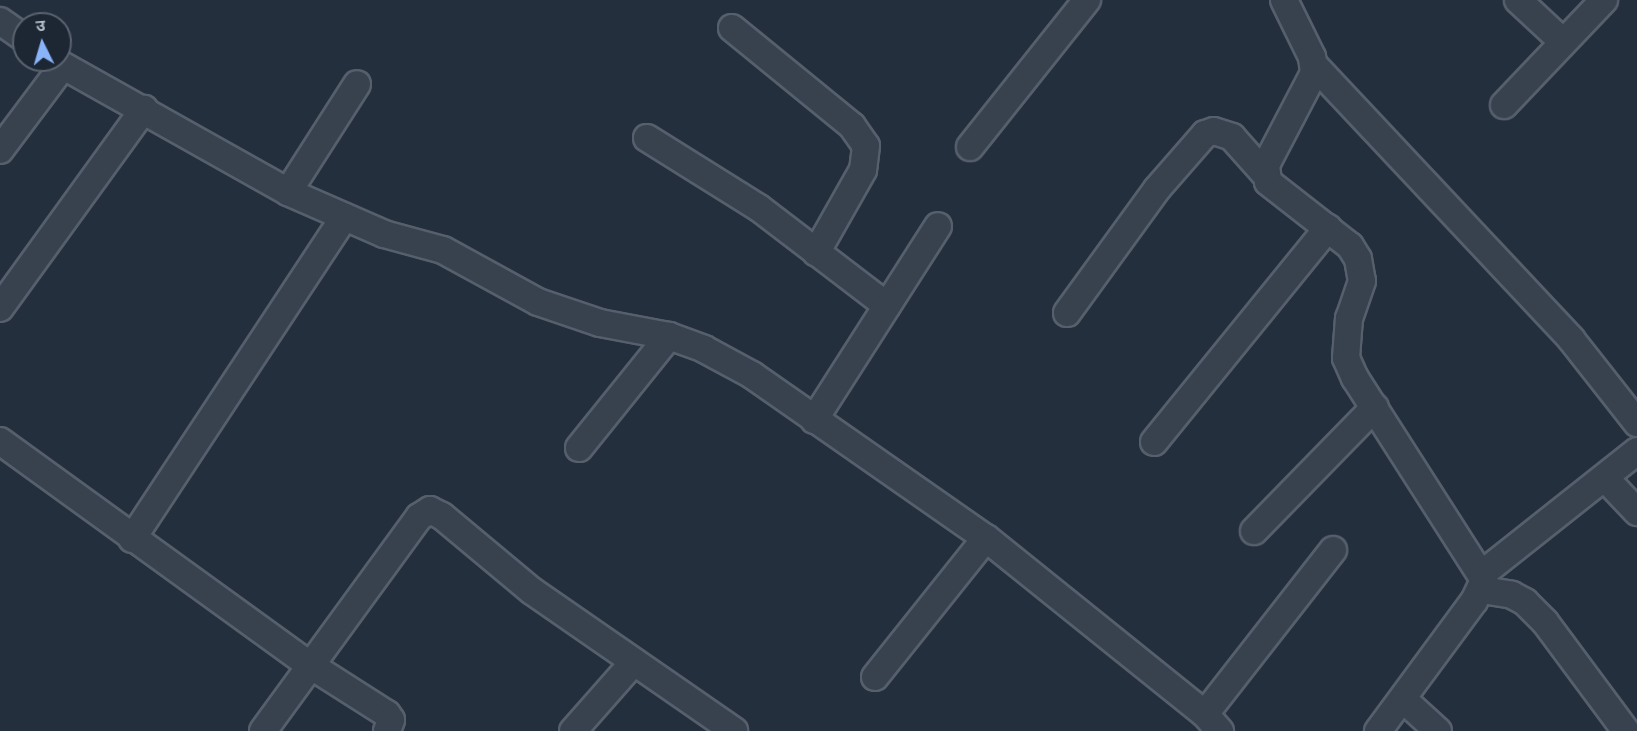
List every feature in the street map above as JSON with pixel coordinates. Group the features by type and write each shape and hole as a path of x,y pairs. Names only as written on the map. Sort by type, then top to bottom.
{"street":[{"path":"970,147 1087,0"},
{"path":"1284,0 1314,65 1572,339 1637,423"},
{"path":"1518,0 1562,41"},
{"path":"1503,105 1562,41 1604,0"},
{"path":"732,28 852,126 866,146 863,170 816,253"},
{"path":"1265,174 1271,153 1313,81 1314,65"},
{"path":"72,71 144,109 288,192 384,234 443,250 538,302 600,323 669,336 704,349 752,375 986,538 1213,723 1333,550"},
{"path":"0,150 51,72"},
{"path":"288,192 357,84"},
{"path":"0,308 144,109"},
{"path":"1067,313 1157,189 1205,134 1215,131 1232,137 1265,174 1272,187 1350,246 1358,259 1362,281 1349,318 1346,358 1482,582 1525,602 1545,622 1626,731"},
{"path":"647,138 759,208 887,306"},
{"path":"132,539 344,217"},
{"path":"814,420 938,226"},
{"path":"1154,442 1328,228"},
{"path":"579,448 669,336"},
{"path":"1254,531 1375,407"},
{"path":"0,441 132,539 310,665 387,714 391,720 387,731"},
{"path":"1378,731 1404,700 1482,582 1637,452"},
{"path":"1605,478 1637,513"},
{"path":"262,731 419,517 430,510 442,516 532,591 734,731"},
{"path":"875,677 986,538"},
{"path":"573,731 633,663"},
{"path":"1404,700 1438,731"}]}
